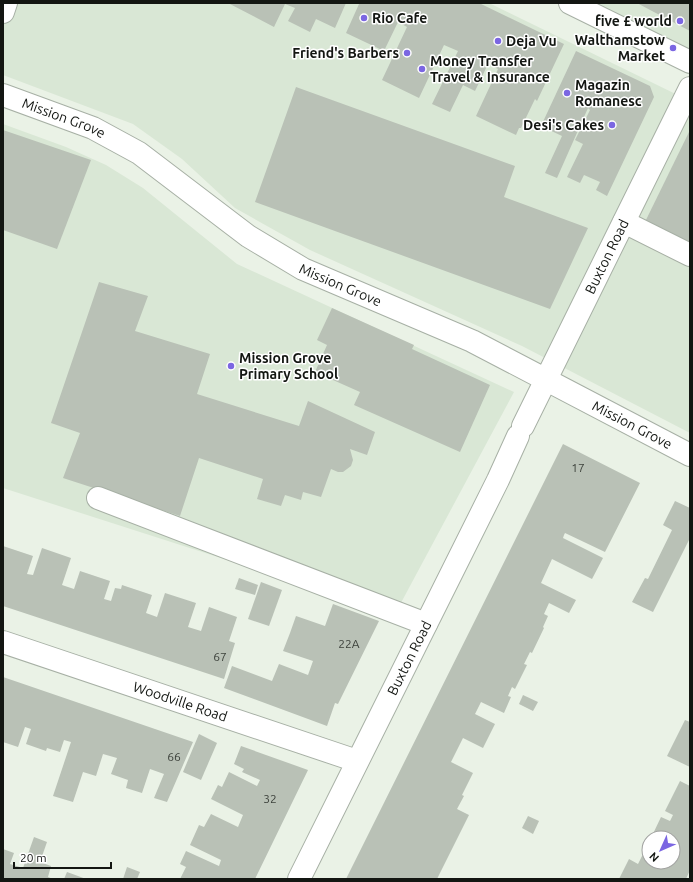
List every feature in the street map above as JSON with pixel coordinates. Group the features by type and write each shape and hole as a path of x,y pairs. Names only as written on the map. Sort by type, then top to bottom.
{"street":[{"path":"3,12 6,3"},
{"path":"570,3 690,62"},
{"name":"Buxton Road","path":"299,879 690,88"},
{"name":"Mission Grove","path":"3,95 93,128 139,153 248,236 303,269 449,330 690,455"},
{"path":"624,222 690,255"},
{"path":"98,498 426,624"},
{"name":"Woodville Road","path":"3,642 357,761"}],"shaded area":[{"path":"3,3 489,3 690,101 690,433 522,346 310,250 235,208 182,159 133,124 3,75"},
{"name":"Walthamstow Market","path":"563,3 690,3 690,65"},
{"name":"Mission Grove Primary School","path":"3,124 66,147 106,165 143,188 237,264 514,392 395,614 3,488"}],"building":[{"path":"228,3 346,3 335,28 316,19 310,32 288,21 295,8 285,4 274,27"},
{"path":"357,3 479,3 564,44 537,101 535,99 516,135 476,116 498,69 488,64 475,91 463,85 450,112 432,104 458,51 444,45 419,98 382,80 407,27 398,22 384,51 346,33 359,4"},
{"name":"five £ world","path":"637,3 690,3 690,31 652,11"},
{"name":"Desi's Cakes","path":"576,51 650,86 654,97 607,196 596,190 600,182 584,175 580,183 567,177 583,144 575,140 590,110 588,108 557,178 545,173 562,136 541,126"},
{"path":"296,87 515,166 504,197 588,228 550,309 255,202"},
{"path":"3,130 91,160 57,249 3,230"},
{"path":"690,130 690,247 644,224"},
{"path":"99,282 148,296 135,331 210,354 197,394 299,426 308,401 375,432 367,455 350,449 353,460 351,466 343,472 338,472 331,469 321,497 303,492 301,500 285,495 281,506 257,499 263,479 199,458 180,516 63,478 80,433 51,423"},
{"path":"332,308 414,345 412,349 490,385 460,452 354,405 360,392 315,372 327,345 317,340"},
{"path":"563,444 640,483 605,552 565,533 564,535 563,538 603,558 592,579 552,559 541,583 576,600 569,613 549,603 544,614 548,616 543,627 544,628 532,653 530,652 524,664 527,665 515,689 512,687 508,696 511,697 504,713 481,702 475,714 495,724 483,748 463,738 451,762 473,773 457,809 469,815 437,879 346,879"},
{"path":"675,501 690,508 690,538 653,612 632,602 645,578 648,579 672,530 663,525"},
{"path":"3,546 33,556 27,574 33,575 42,548 71,558 62,585 74,589 80,571 110,581 104,599 111,601 115,588 121,589 122,585 152,595 146,613 157,617 165,593 196,603 188,627 201,631 209,607 237,617 229,641 235,643 224,679 3,606"},
{"path":"239,578 258,585 255,595 235,589"},
{"path":"261,582 282,590 269,626 248,619"},
{"path":"333,604 379,621 338,704 335,703 327,726 224,688 232,666 272,681 279,664 308,675 313,661 283,651 296,616 325,626"},
{"path":"3,677 193,742 167,802 154,798 164,774 150,769 142,793 126,788 128,780 111,774 117,758 103,754 96,776 83,772 73,802 53,796 71,742 64,740 60,752 47,748 46,751 26,744 31,729 25,727 18,747 3,742"},
{"path":"523,695 538,702 533,711 519,704"},
{"path":"685,720 690,722 690,767 667,756"},
{"path":"199,734 217,743 201,780 183,772"},
{"path":"241,746 308,770 255,879 180,879 186,867 180,864 186,851 219,866 221,860 190,845 199,825 204,827 211,814 238,827 243,815 211,799 218,785 222,787 229,772 257,786 260,780 242,772 244,769 234,764"},
{"path":"680,781 690,786 690,870 686,879 619,879 629,859 638,864 641,858 641,870 681,870 681,830 655,830 661,817 670,821 673,815 665,811"},
{"path":"528,816 539,821 533,834 522,828"},
{"path":"34,837 47,842 40,862 51,866 48,877 53,879 3,879 3,849 14,853 10,864 23,868"},
{"path":"127,867 140,872 137,879 123,879"},
{"path":"67,872 78,876 86,879 64,879"}],"place":[{"name":"Rio Cafe","path":"364,18"},
{"name":"five £ world","path":"680,21"},
{"name":"Deja Vu","path":"498,41"},
{"name":"Walthamstow Market","path":"673,48"},
{"name":"Friend's Barbers","path":"407,53"},
{"name":"Money Transfer Travel & Insurance","path":"422,69"},
{"name":"Magazin Romanesc","path":"567,93"},
{"name":"Desi's Cakes","path":"612,125"},
{"name":"Mission Grove Primary School","path":"231,366"}]}
